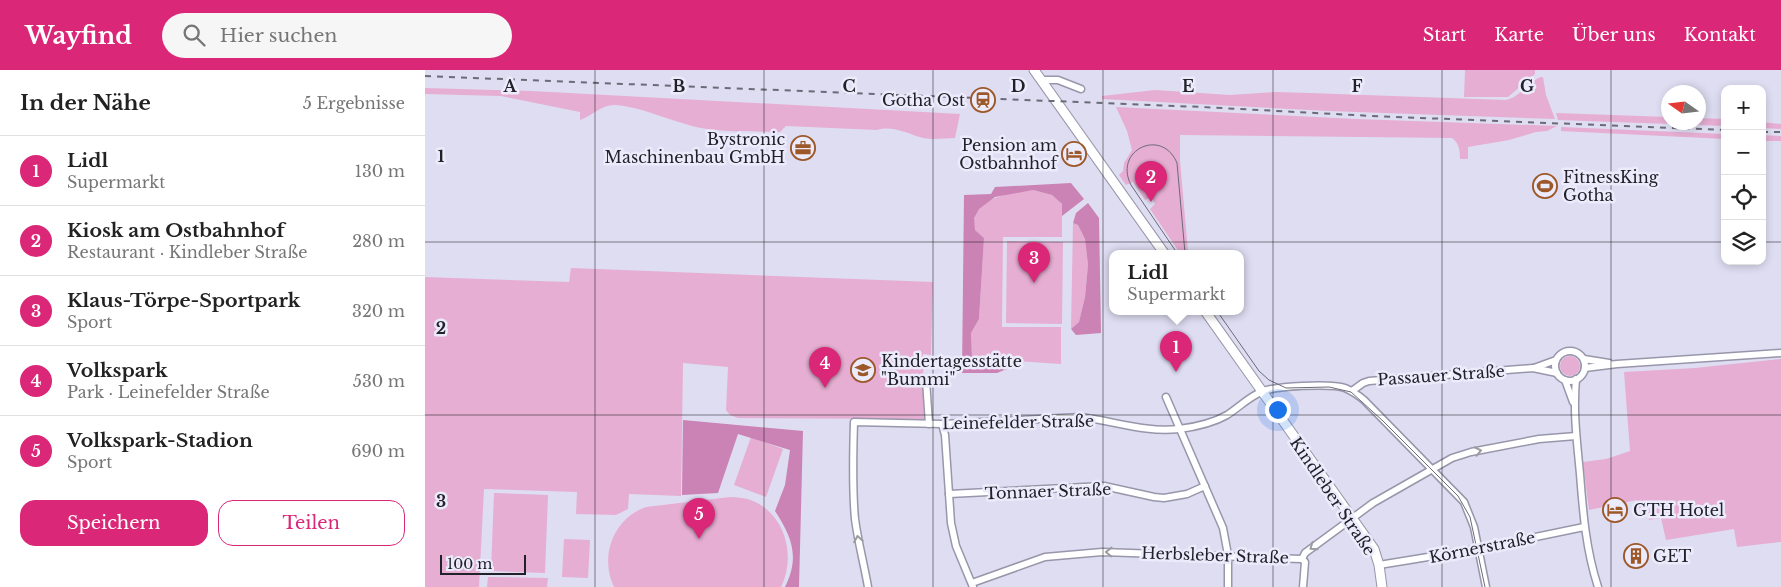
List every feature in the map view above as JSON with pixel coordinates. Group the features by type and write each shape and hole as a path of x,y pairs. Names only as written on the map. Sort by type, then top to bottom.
{"main road":[{"path":"1034,70 1162,250"},
{"name":"Kindleber Straße","path":"1208,315 1374,549 1379,565 1382,587"}],"street":[{"path":"1045,80 1058,80 1081,89"},
{"path":"1574,406 1565,380 1557,373 1555,367 1556,360 1560,354 1569,351 1578,353 1584,360 1585,368 1577,379 1574,406 1584,527 1598,587"},
{"path":"1585,368 1617,364 1781,353"},
{"name":"Passauer Straße","path":"1352,391 1369,381 1533,368 1556,360"},
{"path":"1584,360 1617,364"},
{"name":"Passauer Straße","path":"1533,368 1557,373"},
{"path":"1565,380 1577,379"},
{"path":"927,380 929,424"},
{"path":"1261,392 1329,385 1352,391 1364,400 1459,495 1468,509 1479,549 1486,587"},
{"name":"Leinefelder Straße","path":"868,587 855,518 853,474 854,422 943,424 1081,417 1145,429 1179,429 1206,424 1224,416 1261,392"},
{"path":"1165,397 1219,516 1228,556 1228,587"},
{"path":"943,424 951,523 956,546 973,585"},
{"name":"Herbsleber Straße","path":"973,585 1052,556 1102,552 1302,558 1305,553 1373,503 1452,458 1471,452 1539,439 1576,436"},
{"name":"Tonnaer Straße","path":"949,494 1104,486 1164,498 1187,494 1205,486"},
{"name":"Körnerstraße","path":"1379,565 1479,549 1584,527"},
{"path":"1302,558 1305,562 1303,587"}],"shaded area":[{"path":"1465,70 1535,70 1535,74 1508,97 1464,97"},
{"path":"1543,77 1546,95 1555,119 1329,111 1102,99 1102,96 1155,90 1230,95 1276,92 1505,100 1515,96"},
{"path":"425,88 532,91 960,114 955,138 927,139 889,129 786,126 780,132 727,131 696,127 624,106 609,105 580,120 580,112 501,96 425,94"},
{"path":"1116,107 1356,119 1557,126 1547,131 1536,132 1509,140 1468,147 1468,159 1460,159 1459,147 1452,138 1180,135 1180,160 1188,250 1178,250 1150,209 1155,204 1151,197 1145,200 1133,182 1126,185 1119,175 1123,171 1124,163 1132,150 1127,131"},
{"path":"1556,113 1661,117 1661,124 1558,120"},
{"path":"1706,118 1721,119 1721,126 1706,125"},
{"path":"1766,122 1781,124 1781,129 1766,128"},
{"path":"1561,127 1721,134 1721,139 1561,131"},
{"path":"1766,135 1781,136 1781,141 1766,141"},
{"path":"1071,183 1084,199 1062,216 1062,204 1052,195 1033,190 995,197 979,209 974,218 975,230 984,238 979,319 971,333 972,358 1024,362 997,373 962,373 964,195 991,194 995,187"},
{"path":"1033,190 1052,195 1062,204 1062,237 1003,237 1002,327 1061,327 1061,364 972,358 971,333 979,319 984,238 975,230 974,218 977,211 990,200 1008,194"},
{"path":"1088,203 1099,218 1101,333 1076,335 1071,329 1079,322 1085,297 1088,265 1085,239 1078,225 1073,223 1076,213"},
{"path":"1073,223 1078,225 1085,239 1088,265 1085,297 1079,322 1071,329"},
{"path":"1007,241 1063,242 1062,324 1006,323"},
{"path":"571,268 933,282 931,355 923,354 924,419 738,418 730,415 726,410 728,367 683,363 681,496 629,494 628,509 616,515 576,514 577,492 484,489 479,587 425,587 425,277 569,282"},
{"path":"1566,356 1574,356 1580,362 1580,370 1574,376 1566,376 1560,370 1560,362"},
{"path":"1781,359 1781,542 1737,547 1734,529 1666,540 1661,518 1649,520 1646,507 1638,508 1637,500 1589,510 1583,462 1606,459 1630,451 1624,372 1695,368"},
{"path":"683,420 803,431 799,587 785,587 792,566 792,548 786,530 775,511 785,485 790,450 738,434 718,493 682,495"},
{"path":"751,437 783,449 766,497 734,485"},
{"path":"494,493 548,495 545,573 491,571"},
{"path":"730,497 748,499 764,507 780,526 785,538 788,563 781,587 614,587 608,563 612,539 625,520 635,512 646,507"},
{"path":"564,539 590,540 588,578 562,577"},
{"path":"488,577 548,578 547,587 487,587"}],"tram line":[{"path":"1175,250 1131,185 1127,173 1128,162 1134,153 1142,147 1151,145 1161,146 1170,152 1177,163 1185,250"},
{"path":"1220,315 1259,371 1269,380 1286,388 1329,387 1351,392 1383,421 1458,496 1470,517 1485,587"}],"railway":[{"path":"425,76 1721,130"},
{"path":"1766,132 1781,132"}],"place":[{"name":"Gotha Ost","path":"983,100"},
{"name":"Bystronic Maschinenbau GmbH","path":"803,148"},
{"name":"Pension am Ostbahnhof","path":"1074,154"},
{"name":"FitnessKing Gotha","path":"1545,186"},
{"name":"Kiosk am Ostbahnhof","path":"1151,202"},
{"name":"Klaus-Törpe-Sportpark","path":"1034,283"},
{"name":"Kindertagesstätte \"Bummi\"","path":"863,370"},
{"name":"Lidl","path":"1176,372"},
{"name":"Volkspark","path":"825,388"},
{"name":"GTH Hotel","path":"1615,510"},
{"name":"Volkspark-Stadion","path":"699,539"},
{"name":"GET","path":"1636,556"}]}
